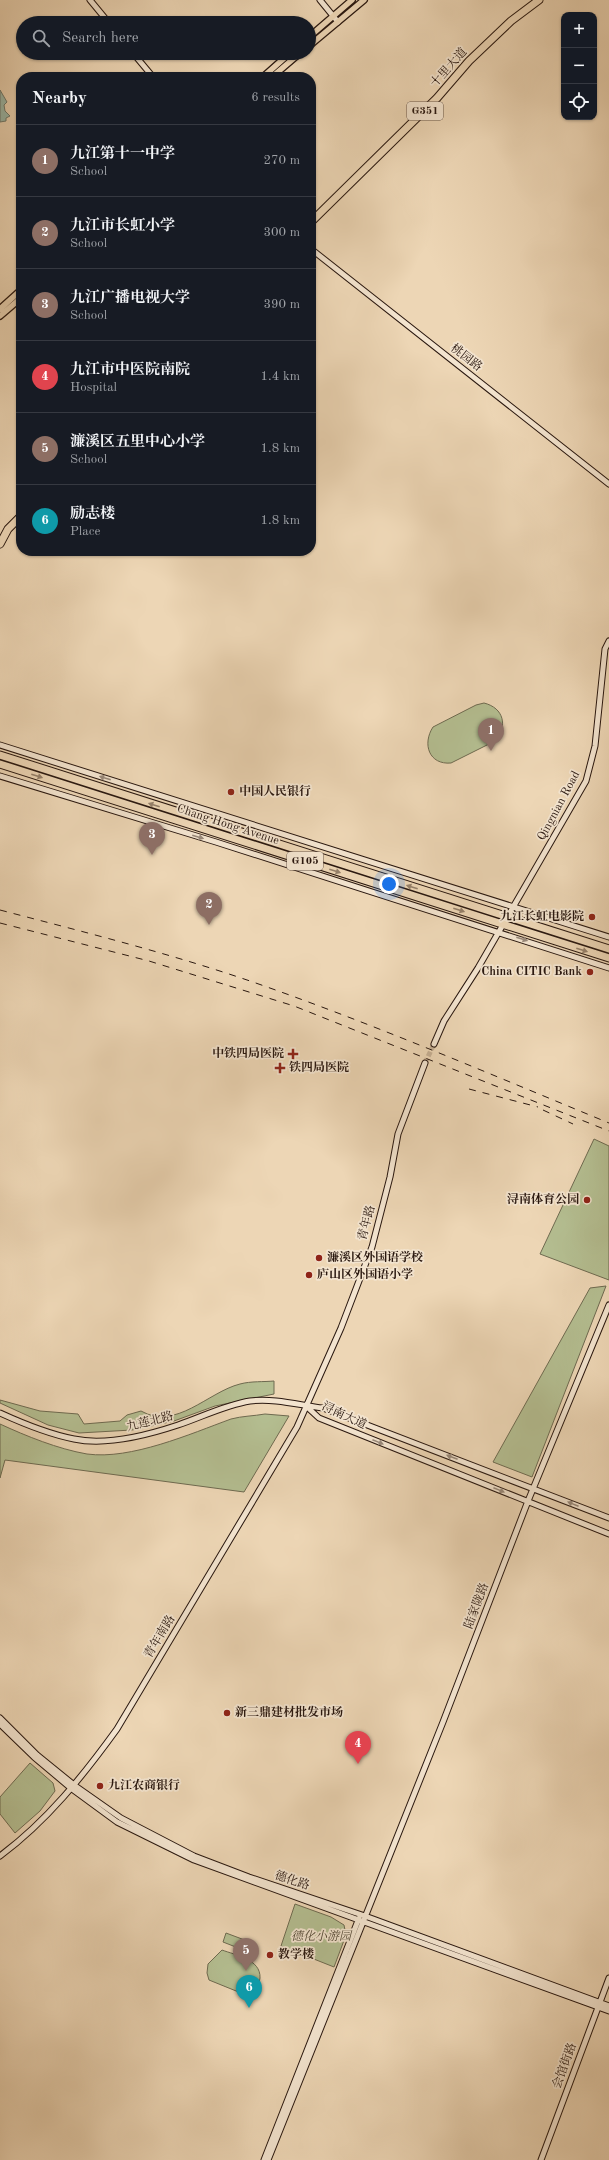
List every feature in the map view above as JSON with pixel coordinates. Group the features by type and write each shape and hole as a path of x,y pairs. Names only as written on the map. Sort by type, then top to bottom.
{"highway":[{"name":"十里大道","path":"316,217 437,98 469,61 511,20 539,0"},
{"path":"0,544 8,529 16,521"},
{"name":"Chang Hong Avenue","path":"0,755 506,921 609,958"},
{"name":"Chang Hong Avenue","path":"0,764 506,921 609,949"}],"main road":[{"path":"90,0 103,16"},
{"path":"320,0 338,22"},
{"path":"316,31 352,0"},
{"path":"316,40 364,0"},
{"path":"139,60 149,72"},
{"path":"269,72 282,60"},
{"path":"278,72 292,60"},
{"name":"桃园路","path":"316,253 609,484"},
{"path":"0,309 16,295"},
{"path":"0,316 16,302"},
{"name":"Qingnian Road","path":"506,921 586,781 595,746 605,649 609,641"},
{"path":"0,745 609,937"},
{"path":"0,776 216,842 609,968"},
{"path":"434,1044 444,1021 506,921"},
{"name":"青年路","path":"306,1406 341,1328 372,1247 390,1177 398,1134 425,1063"},
{"name":"陆家陇路","path":"362,1918 446,1714 528,1501 535,1488 609,1305"},
{"name":"九莲北路","path":"0,1413 36,1429 76,1440 116,1440 172,1427 226,1407 252,1401 279,1402 306,1406"},
{"name":"浔南大道","path":"306,1406 322,1408 535,1488 609,1518"},
{"name":"浔南大道","path":"306,1406 319,1418 609,1534"},
{"name":"青年南路","path":"0,1856 49,1812 73,1787 88,1769 120,1723 297,1427 306,1406"},
{"name":"德化路","path":"0,1718 37,1755 73,1787"},
{"name":"德化路","path":"0,1724 34,1757 73,1787 121,1818 194,1856 599,2005 609,2011"},
{"path":"264,2160 362,1918"},
{"path":"268,2160 362,1918"},
{"name":"会馆街路","path":"541,2160 609,1978"},
{"name":"德化路","path":"599,2005 609,2006"}],"green space":[{"path":"484,703 491,705 496,709 502,718 502,729 495,741 451,763 437,761 430,752 428,746 428,740 433,727 476,705"},
{"name":"浔南体育公园","path":"594,1139 609,1146 609,1280 540,1254"},
{"path":"606,1286 532,1477 493,1462 590,1288"},
{"path":"274,1381 274,1394 215,1406 174,1421 132,1430 79,1433 48,1425 0,1403 0,1400 40,1411 78,1414 84,1424 120,1421 127,1415 141,1411 154,1416 167,1416 192,1408 228,1388 240,1384"},
{"path":"265,1414 289,1416 244,1492 5,1460 0,1478 0,1424 65,1449 87,1454 104,1455 141,1450 231,1419"},
{"path":"30,1763 53,1783 55,1791 40,1811 15,1833 0,1814 0,1797"},
{"name":"德化小游园","path":"295,1904 331,1917 344,1925 346,1935 334,1967 281,1946"},
{"path":"226,1933 250,1942 246,1951 223,1942"},
{"path":"222,1950 240,1956 252,1962 256,1966 260,1978 258,1984 246,1995 209,1980 207,1973 208,1964"}],"shaded area":[{"path":"0,90 7,102 4,105 5,111 10,116 6,118 6,121 0,122"}],"tunnel":[{"path":"425,1063 434,1044"}],"railway":[{"path":"0,910 157,952 250,981 385,1031 609,1123"},
{"path":"0,923 149,961 294,1006 609,1131"},
{"path":"469,1089 538,1107"},
{"path":"543,1110 573,1124"}],"place":[{"name":"九江第十一中学","path":"491,751"},
{"name":"中国人民银行","path":"231,792"},
{"name":"九江广播电视大学","path":"152,855"},
{"name":"九江长虹电影院","path":"592,917"},
{"name":"九江市长虹小学","path":"209,925"},
{"name":"China CITIC Bank","path":"590,972"},
{"name":"中铁四局医院","path":"293,1054"},
{"name":"铁四局医院","path":"280,1068"},
{"name":"浔南体育公园","path":"587,1200"},
{"name":"濂溪区外国语学校","path":"319,1258"},
{"name":"庐山区外国语小学","path":"309,1275"},
{"name":"新三鼎建材批发市场","path":"227,1713"},
{"name":"九江市中医院南院","path":"358,1764"},
{"name":"九江农商银行","path":"100,1786"},
{"name":"教学楼","path":"270,1955"},
{"name":"濂溪区五里中心小学","path":"246,1971"},
{"name":"励志楼","path":"249,2008"}]}
